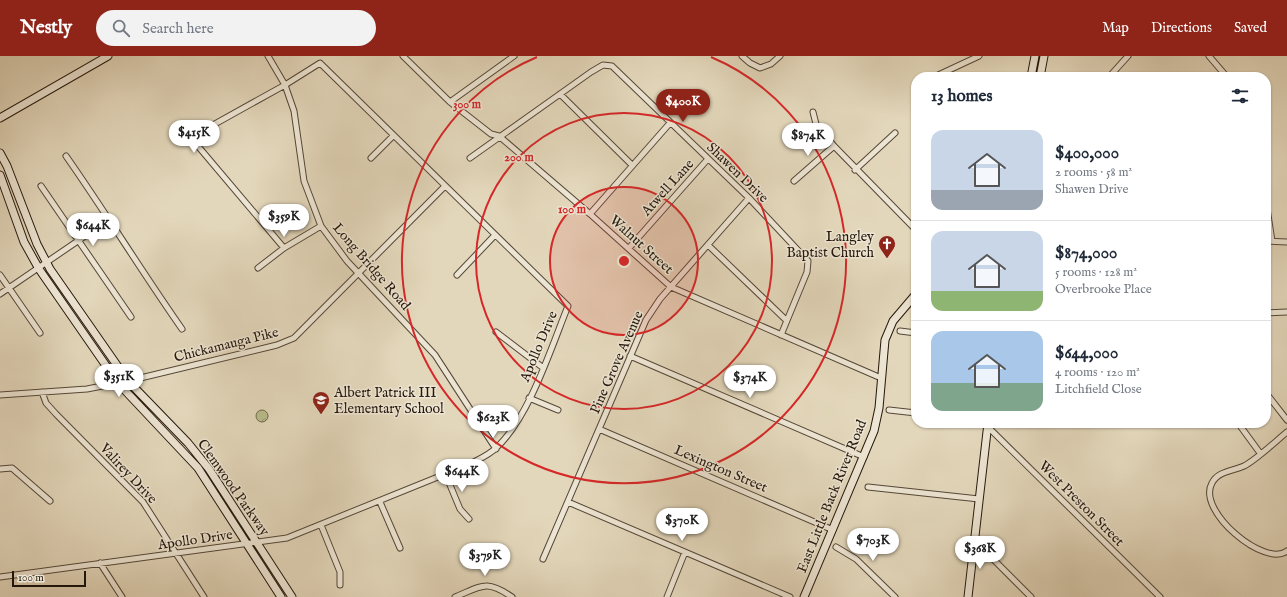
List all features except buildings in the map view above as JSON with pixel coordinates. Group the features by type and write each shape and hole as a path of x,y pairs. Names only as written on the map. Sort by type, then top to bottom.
{"street":[{"path":"0,118 108,56"},
{"name":"Long Bridge Road","path":"268,56 285,86 294,111 304,181 321,226 347,261 435,355 496,448"},
{"name":"Walnut Street","path":"403,56 450,102 491,134 499,136 629,248 671,287 881,378"},
{"path":"450,102 514,56"},
{"path":"742,56 750,64 760,68 771,64 780,56"},
{"path":"945,72 979,56"},
{"path":"1032,72 1035,56"},
{"path":"1041,72 1044,56"},
{"path":"1114,72 1128,56"},
{"path":"1209,56 1223,72"},
{"name":"Apollo Drive","path":"0,577 287,538 380,502 445,473 470,464 496,448 512,430 529,398 568,306 320,63 285,86"},
{"name":"Shawen Drive","path":"470,158 591,72 607,64 618,71 707,160 749,198 808,261 808,272 786,320 781,335"},
{"path":"284,248 197,145 197,137 204,130 285,86"},
{"path":"560,94 632,165"},
{"path":"812,112 816,124 855,170 911,225"},
{"path":"590,214 670,123"},
{"path":"855,170 895,133"},
{"path":"371,158 394,136"},
{"path":"794,181 834,146"},
{"name":"Clemwood Parkway","path":"0,154 7,166 36,244 47,264 128,381 197,454 219,484 292,597"},
{"path":"66,156 110,219 126,247 182,329"},
{"name":"Atwell Lane","path":"629,248 707,160"},
{"name":"Clemwood Parkway","path":"0,175 24,242 39,269 118,383 198,468 281,597"},
{"path":"41,186 131,317"},
{"name":"Chickamauga Pike","path":"0,395 87,389 118,383 277,345 294,338 445,186"},
{"name":"Pine Grove Avenue","path":"543,559 630,356 653,309 749,198"},
{"path":"0,294 47,264 110,219"},
{"path":"258,268 284,248 321,226"},
{"path":"1271,234 1272,241 1287,242"},
{"path":"457,275 495,235"},
{"path":"708,244 786,320"},
{"path":"0,275 40,333"},
{"name":"East Little Back River Road","path":"804,597 864,457 877,420 884,346 889,330 896,317 911,300"},
{"path":"1271,313 1287,312"},
{"path":"900,331 911,332"},
{"path":"496,332 542,367"},
{"path":"630,356 864,457"},
{"name":"Valirey Drive","path":"42,392 46,403 56,414 143,502 204,597"},
{"path":"529,398 558,410"},
{"path":"1271,399 1287,420"},
{"path":"889,410 911,412"},
{"path":"968,597 987,428"},
{"name":"West Preston Street","path":"990,428 1160,597"},
{"path":"1242,428 1260,453"},
{"name":"Lexington Street","path":"599,429 833,530"},
{"path":"1287,432 1245,465 1220,474 1214,479 1209,492 1209,499 1227,526 1241,539 1269,554 1278,555 1287,551"},
{"path":"0,469 12,468 50,501"},
{"path":"445,473 460,509 469,519"},
{"path":"868,487 979,500"},
{"path":"380,502 400,548"},
{"path":"568,502 790,597"},
{"path":"321,525 340,572 340,585"},
{"path":"975,540 1031,597"},
{"path":"836,547 856,559 895,597"},
{"path":"667,597 685,552"},
{"path":"100,563 122,597"},
{"path":"456,597 482,586 491,585 512,597"}],"green space":[{"path":"260,410 264,410 268,416 264,422 260,422 256,418 256,414"}],"place":[{"name":"Langley Baptist Church","path":"887,259"},
{"name":"Albert Patrick III Elementary School","path":"321,415"}]}
